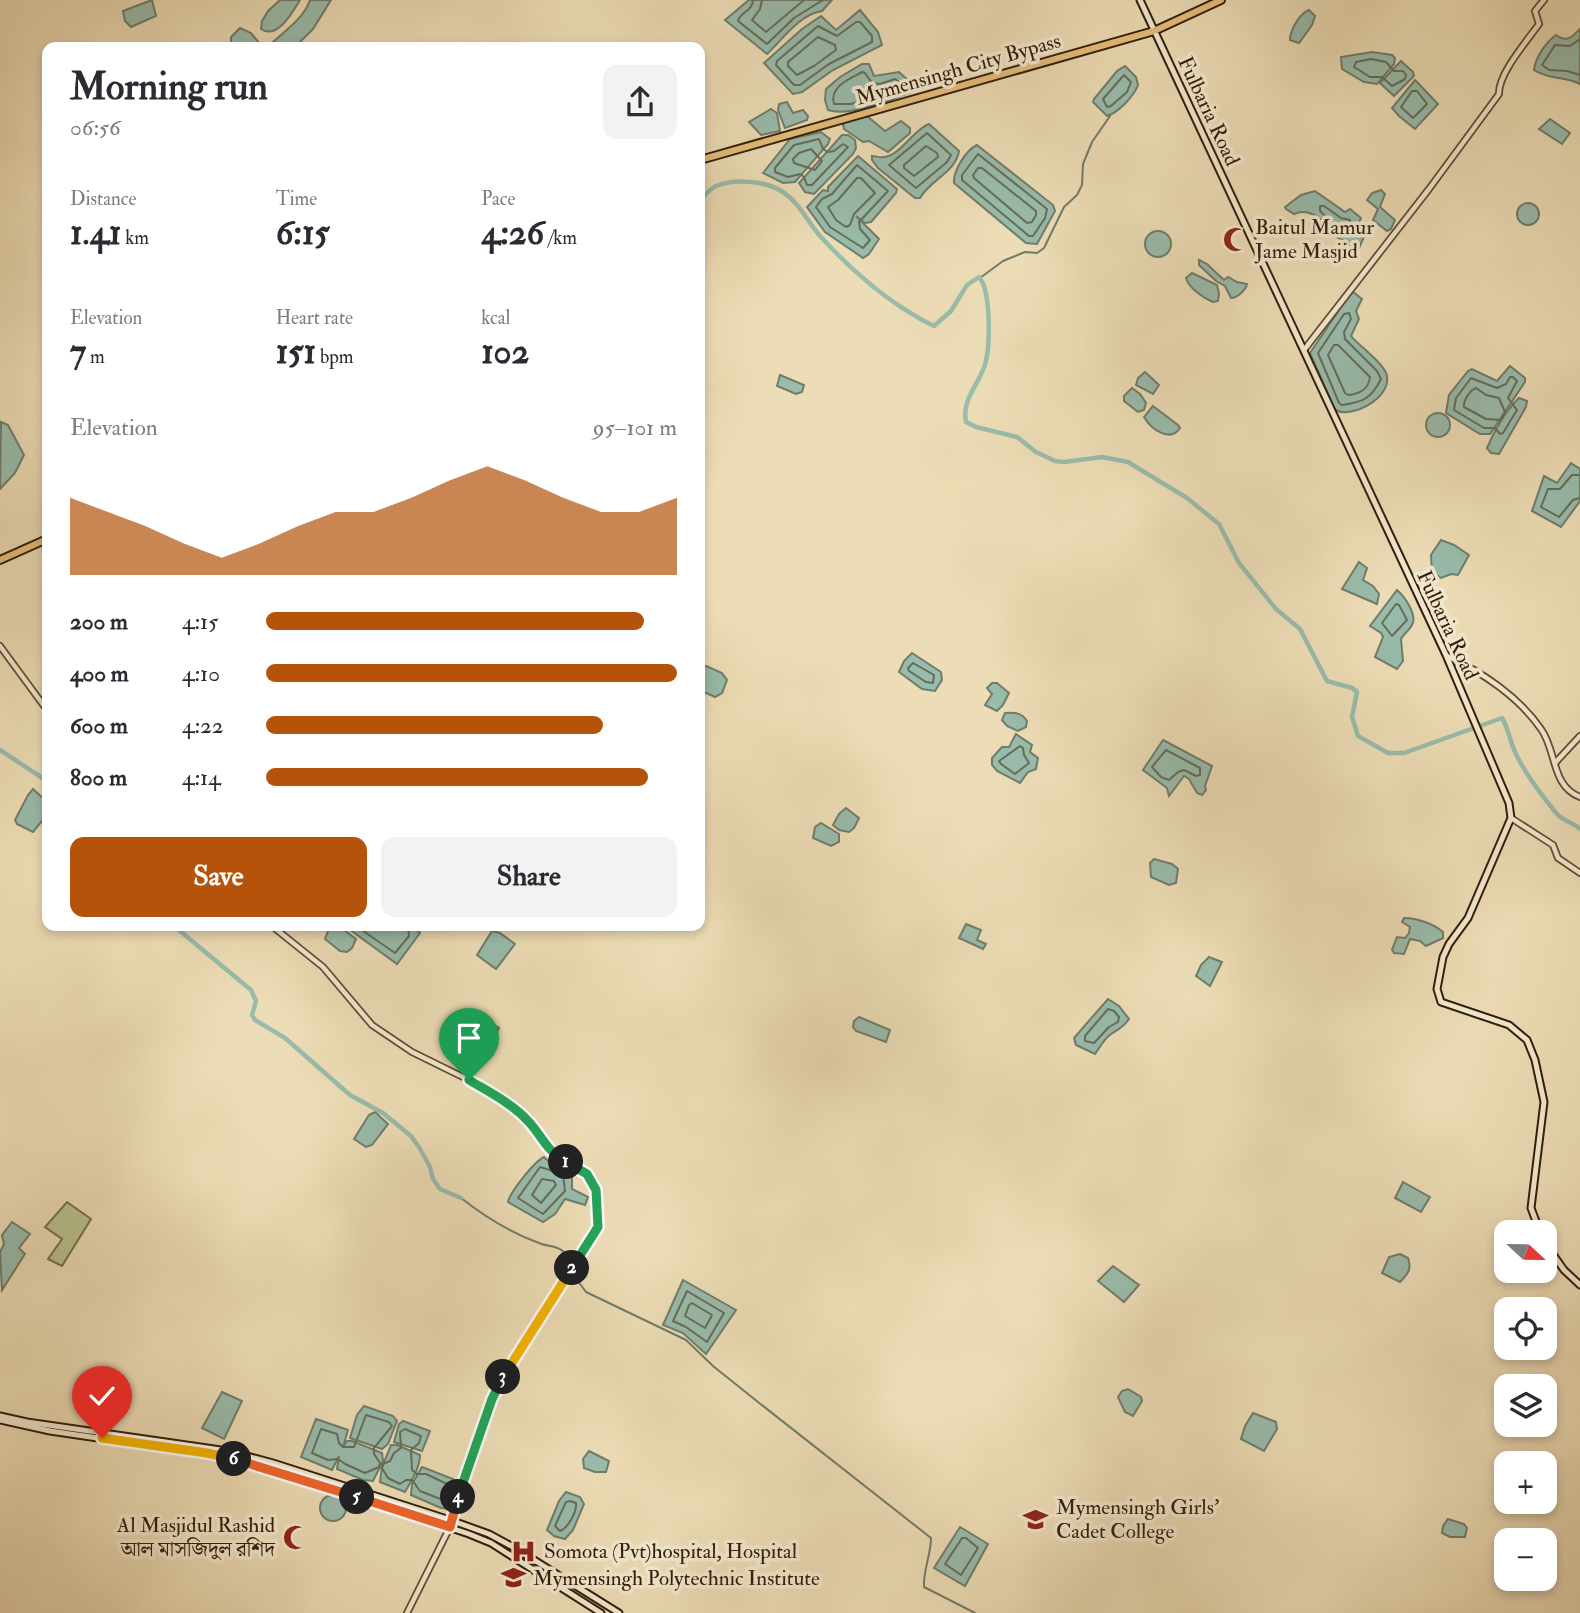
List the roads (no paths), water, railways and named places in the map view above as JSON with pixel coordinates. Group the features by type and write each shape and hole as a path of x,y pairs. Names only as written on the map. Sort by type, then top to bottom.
{"highway":[{"name":"Mymensingh City Bypass","path":"705,159 1154,31 1221,0"},
{"path":"0,560 42,542"}],"main road":[{"name":"Fulbaria Road","path":"1140,0 1446,655 1508,803 1511,818"},
{"path":"1511,818 1468,918 1443,957 1437,989 1441,1002 1509,1025 1525,1037 1531,1050 1544,1102 1531,1208 1536,1220"},
{"path":"1558,1261 1580,1285"},
{"path":"0,1418 50,1431 227,1457 489,1534 619,1613"},
{"path":"452,1524 507,1552 601,1613"}],"street":[{"path":"1304,350 1499,94 1498,85 1539,24 1535,11 1544,0"},
{"path":"0,646 42,703"},
{"path":"1446,655 1470,667 1512,698 1542,730 1558,777 1565,788 1580,797"},
{"path":"1555,763 1580,736"},
{"path":"1511,818 1553,845 1558,858 1580,873"},
{"path":"278,931 323,967 372,1025 412,1052 469,1080 517,1111 528,1121 550,1152 587,1174 596,1190 598,1227 503,1376 469,1464 452,1524 407,1613"}],"water":[{"path":"152,0 156,16 131,27 125,21 123,11"},
{"path":"280,0 300,0 284,24 273,31 261,29 268,11"},
{"path":"310,0 331,0 313,29 300,42 273,42 299,18"},
{"path":"749,0 832,0 822,11 799,22 767,54 725,20"},
{"path":"860,10 878,32 882,45 833,70 802,92 793,94 764,63 821,16 836,30"},
{"path":"1309,10 1315,16 1312,25 1299,43 1290,40 1296,22"},
{"path":"240,28 251,33 258,42 231,42 231,37"},
{"path":"1580,29 1580,84 1534,70 1539,55 1552,38 1556,35 1563,39 1569,38"},
{"path":"1372,52 1392,55 1395,58 1394,64 1377,84 1364,82 1342,69 1341,57"},
{"path":"1401,61 1414,76 1394,96 1380,83"},
{"path":"862,64 869,64 874,76 899,72 912,84 911,92 858,109 837,112 828,110 826,89"},
{"path":"1125,66 1136,77 1138,85 1125,104 1107,116 1093,102 1094,99 1117,71"},
{"path":"1415,80 1438,104 1415,129 1392,108"},
{"path":"787,102 793,113 803,110 808,116 807,120 785,128 778,110 779,104"},
{"path":"771,109 777,113 780,131 761,135 749,122"},
{"path":"867,116 885,131 901,121 910,128 910,133 888,152 869,141 863,142 844,129 843,125 847,120"},
{"path":"1550,119 1570,133 1562,144 1539,129"},
{"path":"929,124 959,151 953,165 920,198 915,198 878,168 872,156 890,156"},
{"path":"821,132 830,139 828,144 795,182 783,183 763,173 790,139"},
{"path":"842,135 848,135 855,140 856,148 853,154 814,194 805,192 799,183"},
{"path":"977,145 1053,205 1055,211 1037,244 1026,243 954,183 961,161"},
{"path":"858,156 897,189 871,222 865,223 856,216 879,239 863,258 825,232 807,207 823,190 828,191 828,187"},
{"path":"1381,190 1385,194 1380,207 1395,220 1387,231 1373,220 1378,209 1367,200 1372,193"},
{"path":"1315,191 1345,212 1350,209 1361,218 1358,225 1366,232 1359,248 1333,234 1314,215 1306,212 1294,214 1286,209 1285,207 1301,195"},
{"path":"1528,203 1536,206 1539,214 1536,222 1528,225 1520,222 1517,214 1520,206"},
{"path":"1158,231 1167,235 1171,244 1167,253 1158,257 1149,253 1145,244 1149,235"},
{"path":"1199,260 1224,280 1228,277 1247,284 1245,289 1231,298 1225,286 1199,265"},
{"path":"1192,273 1217,285 1218,301 1213,302 1193,289 1186,278"},
{"path":"1352,291 1362,299 1356,311 1359,319 1351,336 1382,366 1387,376 1387,384 1377,399 1369,405 1351,412 1342,412 1335,410 1310,353"},
{"path":"1510,366 1525,378 1525,382 1490,434 1480,434 1446,413 1449,395 1468,371 1472,369 1497,381"},
{"path":"1145,372 1159,385 1153,394 1136,385 1138,378"},
{"path":"780,375 804,385 802,392 796,394 777,386"},
{"path":"1132,388 1146,403 1144,410 1138,412 1124,401 1124,396"},
{"path":"1519,398 1527,401 1526,407 1499,454 1491,453 1487,448 1493,435"},
{"path":"1153,406 1180,428 1171,434 1156,430 1144,417"},
{"path":"1438,413 1449,420 1450,425 1443,436 1438,437 1427,430 1426,425 1433,414"},
{"path":"1,422 8,425 24,455 15,473 0,489"},
{"path":"1571,463 1580,469 1580,501 1561,527 1532,511 1544,476 1557,483"},
{"path":"1441,540 1469,555 1458,575 1451,574 1441,578 1432,572 1431,555"},
{"path":"1359,562 1367,568 1363,580 1379,594 1377,604 1342,589"},
{"path":"1397,590 1409,606 1413,621 1401,639 1403,661 1397,669 1375,657 1383,637 1370,626"},
{"path":"912,653 941,672 942,680 935,691 922,689 899,672"},
{"path":"705,667 722,673 727,680 722,693 715,697 705,692"},
{"path":"992,683 997,683 1009,693 997,711 985,705 992,694 987,688"},
{"path":"1005,713 1023,716 1027,721 1026,727 1018,731 1007,726 1002,720"},
{"path":"1016,734 1032,745 1030,752 1038,758 1036,769 1028,772 1020,783 997,771 992,765 992,758 1002,747 1009,747"},
{"path":"1163,740 1212,766 1206,790 1202,795 1197,793 1189,779 1184,776 1169,796 1167,788 1143,770"},
{"path":"33,789 42,797 42,821 33,832 17,824 15,820"},
{"path":"846,808 859,818 849,832 839,830 833,825"},
{"path":"821,823 839,834 839,842 831,846 813,838 815,827"},
{"path":"1154,859 1172,864 1178,869 1176,883 1169,885 1151,877 1150,863"},
{"path":"1404,918 1435,926 1443,932 1443,938 1426,946 1420,941 1410,939 1404,954 1394,953 1392,950 1397,937 1405,938 1409,933 1410,927 1402,922"},
{"path":"966,924 981,930 977,940 986,944 983,949 959,938"},
{"path":"328,931 346,931 356,939 347,952 340,951 325,939"},
{"path":"352,931 418,931 420,933 397,964"},
{"path":"492,931 500,933 515,944 496,969 477,955"},
{"path":"1209,957 1222,962 1210,986 1196,976"},
{"path":"1108,999 1119,1006 1129,1019 1106,1038 1095,1054 1076,1045 1074,1038"},
{"path":"474,1013 499,1028 488,1050 483,1053 462,1037 464,1021"},
{"path":"859,1017 890,1030 886,1042 856,1031 853,1027 854,1021"},
{"path":"375,1112 388,1124 372,1145 366,1147 354,1139 369,1115"},
{"path":"544,1157 551,1164 572,1171 572,1189 588,1197 585,1205 565,1199 555,1214 543,1222 508,1202 523,1178"},
{"path":"1403,1182 1430,1197 1421,1212 1395,1198"},
{"path":"12,1222 30,1234 19,1248 25,1254 2,1290 2,1235"},
{"path":"1400,1254 1408,1258 1410,1265 1400,1282 1382,1273 1389,1257"},
{"path":"1113,1266 1139,1285 1124,1302 1098,1281"},
{"path":"683,1280 736,1310 706,1354 683,1333 663,1325"},
{"path":"1128,1389 1141,1397 1142,1401 1133,1416 1125,1412 1118,1397 1122,1391"},
{"path":"222,1392 242,1401 224,1439 202,1428"},
{"path":"364,1406 393,1416 397,1421 388,1444 382,1449 350,1438 357,1415"},
{"path":"1253,1413 1276,1422 1277,1429 1264,1451 1241,1439"},
{"path":"316,1419 348,1430 343,1447 347,1441 352,1441 382,1453 383,1461 373,1481 363,1480 337,1469 339,1456 332,1470 301,1457"},
{"path":"403,1421 430,1431 422,1451 394,1442 399,1424"},
{"path":"391,1445 420,1455 417,1470 405,1492 380,1482 382,1467"},
{"path":"589,1451 609,1461 606,1472 584,1468 583,1459"},
{"path":"422,1467 453,1479 456,1486 449,1509 411,1495 412,1484"},
{"path":"566,1492 580,1497 584,1504 573,1530 565,1539 554,1536 547,1530 559,1501"},
{"path":"333,1495 342,1499 346,1508 342,1517 333,1521 324,1517 320,1508 324,1499"},
{"path":"1448,1519 1464,1524 1467,1528 1465,1537 1450,1537 1442,1533"},
{"path":"960,1527 988,1544 965,1586 934,1568"}],"waterway":[{"path":"980,278 1003,261 1025,252 1037,253 1044,248 1064,207 1077,195 1082,185 1083,164 1092,142 1110,116"},
{"path":"705,195 716,186 741,181 759,183 783,192 821,237 859,275 888,298 934,326 951,311 967,285 979,277 988,305 987,353 984,369 966,405 966,422 1017,437 1036,452 1055,461 1102,457 1128,462 1187,498 1219,524 1239,563 1276,609 1300,629 1327,681 1357,692 1352,717 1358,736 1388,753 1404,753 1502,718 1516,754 1535,785 1559,816 1580,829"},
{"path":"0,750 42,778"},
{"path":"180,931 251,990 256,1001 252,1015 255,1020 285,1038 350,1095 383,1113 411,1136 440,1189 461,1198"},
{"path":"461,1198 508,1229 562,1250 567,1256 567,1269"},
{"path":"572,1273 586,1292 686,1340 713,1366 931,1538 924,1587 975,1613"}],"place":[{"name":"Baitul Mamur Jame Masjid","path":"1235,239"},
{"name":"Mymensingh Girls' Cadet College","path":"1036,1519"},
{"name":"Al Masjidul Rashid আল মাসজিদুল রশিদ","path":"295,1537"},
{"name":"Somota (Pvt)hospital, Hospital","path":"524,1551"},
{"name":"Mymensingh Polytechnic Institute","path":"513,1578"}]}
